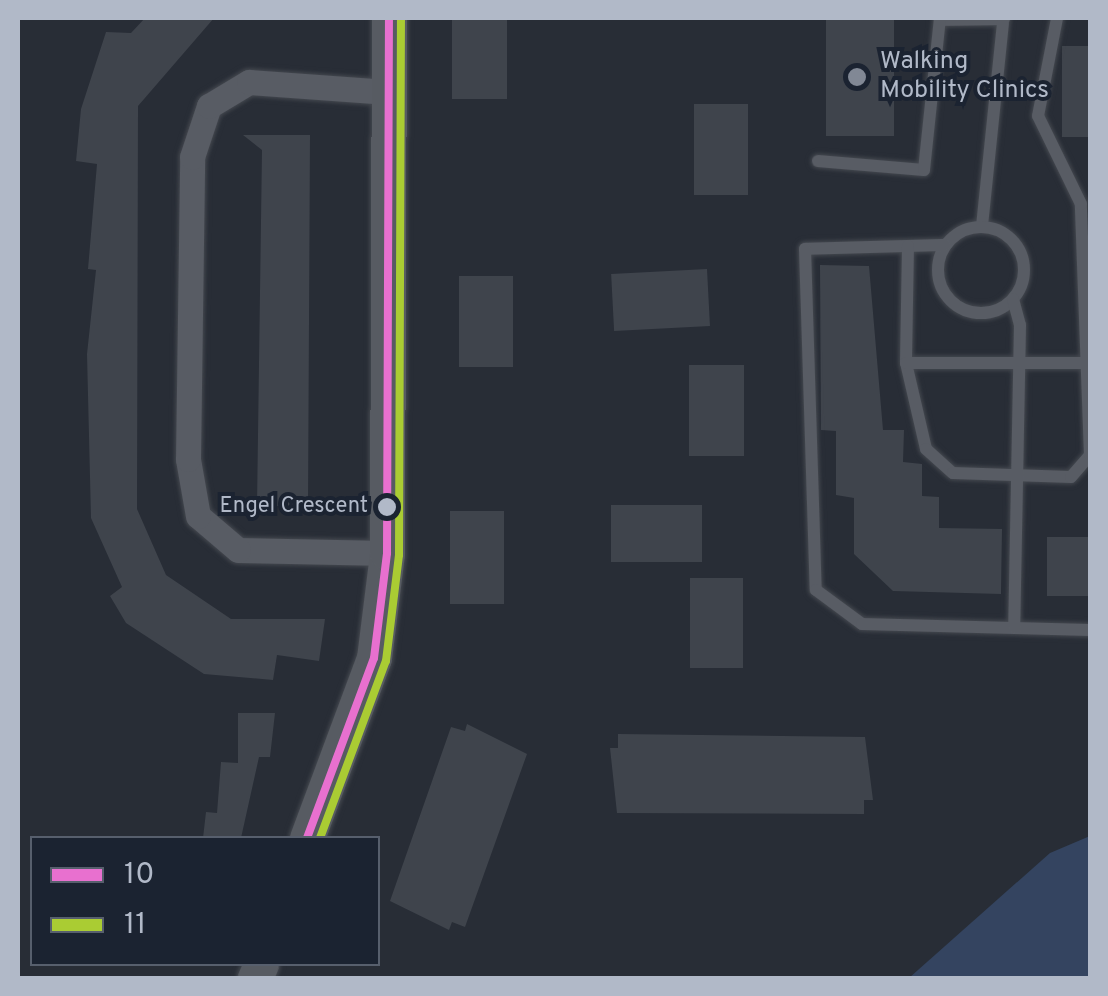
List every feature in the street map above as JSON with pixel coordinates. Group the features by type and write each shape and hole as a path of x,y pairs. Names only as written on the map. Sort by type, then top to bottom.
{"street":[{"path":"308,836 374,658 387,553 388,18"},
{"path":"387,553 238,550 198,516 188,459 192,157 209,106 249,82 388,92"}],"lane":[{"path":"908,246 906,363 926,450 953,473 1071,477 1085,466 1090,363 1081,204 1038,116 1058,18"},
{"path":"818,161 924,170 940,19 1004,20 982,226"},
{"path":"982,226 946,246 804,249 816,590 862,624 1090,630"},
{"path":"982,226 1018,246 1024,273 1013,298 1020,363 1014,628"},
{"path":"946,246 938,273 950,299 988,312 1013,298"},
{"path":"906,363 1090,363"}],"water":[{"path":"1090,836 1090,978 909,978 1050,853"}],"building":[{"path":"145,18 214,18 138,106 137,509 166,575 231,619 325,619 319,661 277,655 273,680 204,674 126,623 110,596 122,587 91,518 87,354 96,270 88,269 97,164 76,161 81,109 106,32 131,33"},
{"path":"452,18 507,18 507,99 452,99"},
{"name":"Walking Mobility Clinics","path":"826,18 894,18 894,136 826,136"},
{"path":"1062,46 1090,46 1090,137 1062,137"},
{"path":"694,104 748,104 748,195 694,195"},
{"path":"243,135 310,135 308,506 257,506 262,150"},
{"path":"820,265 869,266 883,430 904,430 903,462 922,464 922,496 939,497 939,528 1002,529 1001,594 893,591 854,554 854,498 836,495 836,431 821,430"},
{"path":"707,269 710,326 614,331 611,274"},
{"path":"459,276 513,276 513,367 459,367"},
{"path":"689,365 744,365 744,456 689,456"},
{"path":"611,505 702,505 702,562 611,562"},
{"path":"450,511 504,511 504,604 450,604"},
{"path":"1047,537 1090,537 1090,596 1047,596"},
{"path":"690,578 743,578 743,668 690,668"},
{"path":"238,713 275,713 270,757 259,757 241,836 203,836 206,812 217,813 221,762 238,763"},
{"path":"467,724 527,754 465,927 452,922 449,930 390,901 451,727 465,731"},
{"path":"618,734 865,737 873,800 864,800 864,814 617,813 610,748 618,748"}],"transit line":[{"name":"10","path":"308,836 374,658 387,553 389,18"},
{"name":"11","path":"321,836 386,661 399,555 401,18"}],"place":[{"name":"Walking Mobility Clinics","path":"857,77"},
{"name":"Engel Crescent","path":"387,507"}]}
